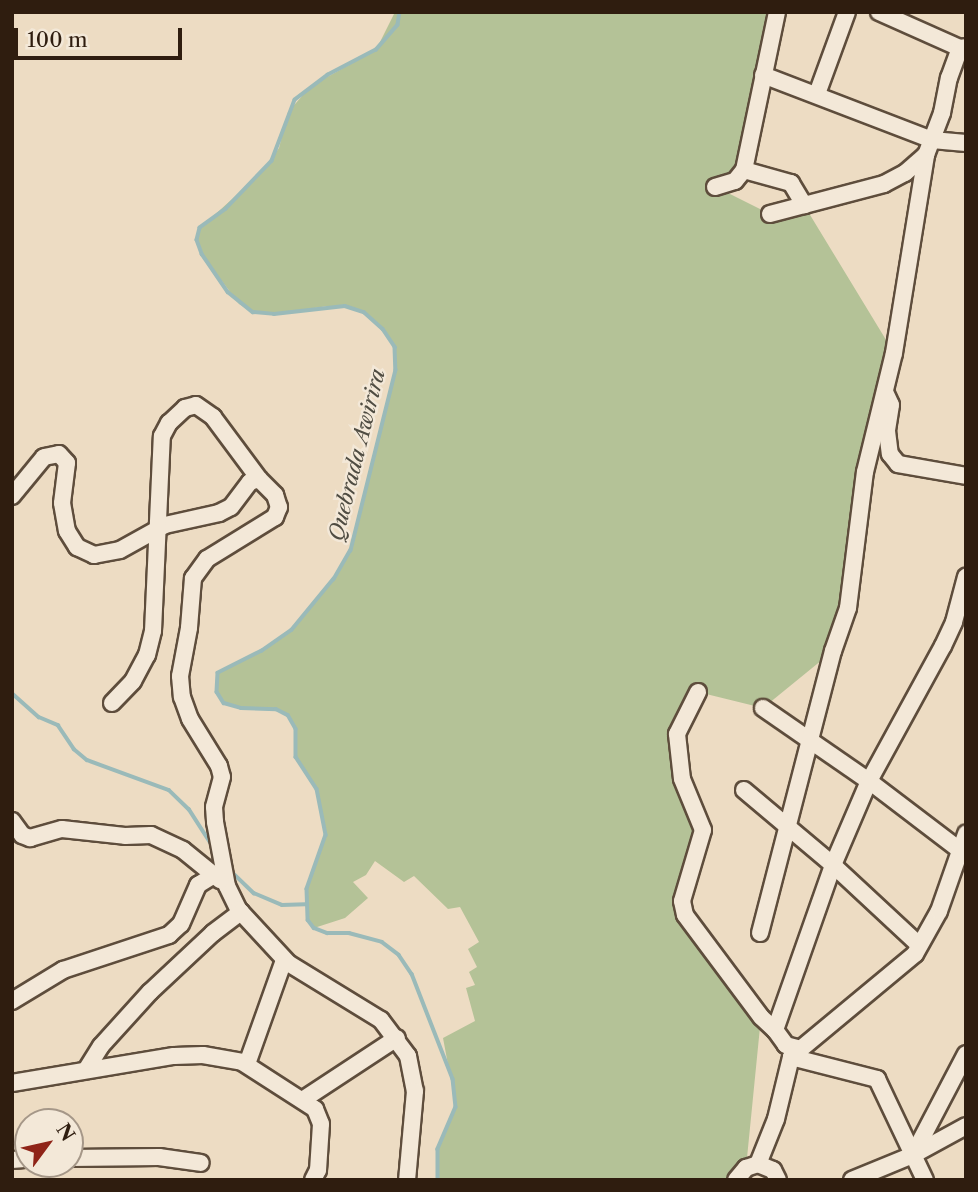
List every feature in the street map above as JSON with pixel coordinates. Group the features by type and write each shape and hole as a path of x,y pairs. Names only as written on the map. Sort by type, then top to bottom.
{"street":[{"path":"715,187 735,181 744,170 777,12"},
{"path":"817,94 847,12"},
{"path":"760,933 833,651 848,608 865,472 894,353 929,147 963,48 878,12"},
{"path":"763,75 817,94 929,147 966,143"},
{"path":"770,214 884,184 905,173 929,147"},
{"path":"744,170 791,183 804,205"},
{"path":"883,390 890,396 891,405 887,431 890,454 898,464 966,476"},
{"path":"112,703 133,681 147,655 153,631 162,436 169,422 185,408 196,405 213,417 275,495 277,513 269,522 207,559 197,570 190,588 189,628 180,676 185,707 215,757 222,777 215,822 227,886 241,912 284,960 381,1020 397,1038 408,1056 414,1075 407,1180"},
{"path":"12,496 44,457 55,453 67,463 63,519 77,547 94,555 112,552 159,528 219,513 230,506 250,482 260,479"},
{"path":"775,1030 833,865 869,781 960,620 966,577"},
{"path":"698,692 677,734 682,779 703,830 682,901 684,908 697,932 761,1017 786,1045 796,1053 877,1079 925,1180"},
{"path":"762,708 869,781 963,853"},
{"path":"744,790 833,865 919,945"},
{"path":"12,821 22,835 30,838 62,829 125,836 151,835 183,850 227,886"},
{"path":"758,1164 776,1119 796,1053 915,954 939,911 963,853 966,834"},
{"path":"12,1001 63,970 169,935 181,924 198,885 214,875"},
{"path":"86,1070 101,1046 150,992 213,933 241,912"},
{"path":"247,1064 284,960"},
{"path":"304,1099 397,1038"},
{"path":"914,1155 966,1054"},
{"path":"12,1083 86,1070 203,1055 226,1057 247,1064 304,1099 316,1110 321,1124 318,1170 313,1180"},
{"path":"852,1180 914,1155 966,1126"},
{"path":"84,1158 159,1157 201,1163"},
{"path":"736,1180 746,1168 758,1164 773,1170 778,1180"}],"green space":[{"path":"395,12 777,12 744,170 716,187 770,214 804,205 894,353 833,651 763,708 698,692 677,734 701,820 682,901 761,1017 746,1168 732,1180 438,1180 438,1149 456,1107 443,1038 475,1021 466,988 475,985 469,972 477,967 468,949 479,942 460,907 448,909 414,876 404,882 375,861 366,875 353,882 368,898 345,918 314,928 308,920 307,889 326,835 317,789 296,757 296,729 288,715 276,709 241,708 224,703 217,692 218,673 262,651 292,630 334,579 351,550 396,370 395,348 383,329 364,312 345,306 328,306 274,314 253,312 239,304 202,254 197,240 200,228 260,174 279,148 288,112 311,86 376,50"}],"waterway":[{"name":"Quebrada Awirira","path":"400,12 398,25 376,50 328,75 295,100 272,161 226,209 200,228 197,240 202,254 228,292 253,312 274,314 345,306 364,312 383,329 395,347 396,370 351,550 334,579 292,630 262,651 218,673 217,692 224,703 241,708 276,709 288,715 296,729 296,757 317,789 326,835 307,889 308,920 314,928 327,933 349,933 382,942 399,955 412,974 453,1079 456,1107 438,1149 438,1180"},
{"path":"12,693 39,717 58,725 74,749 87,760 169,790 189,809 212,845"},
{"path":"231,871 254,893 282,905 305,904"}]}
